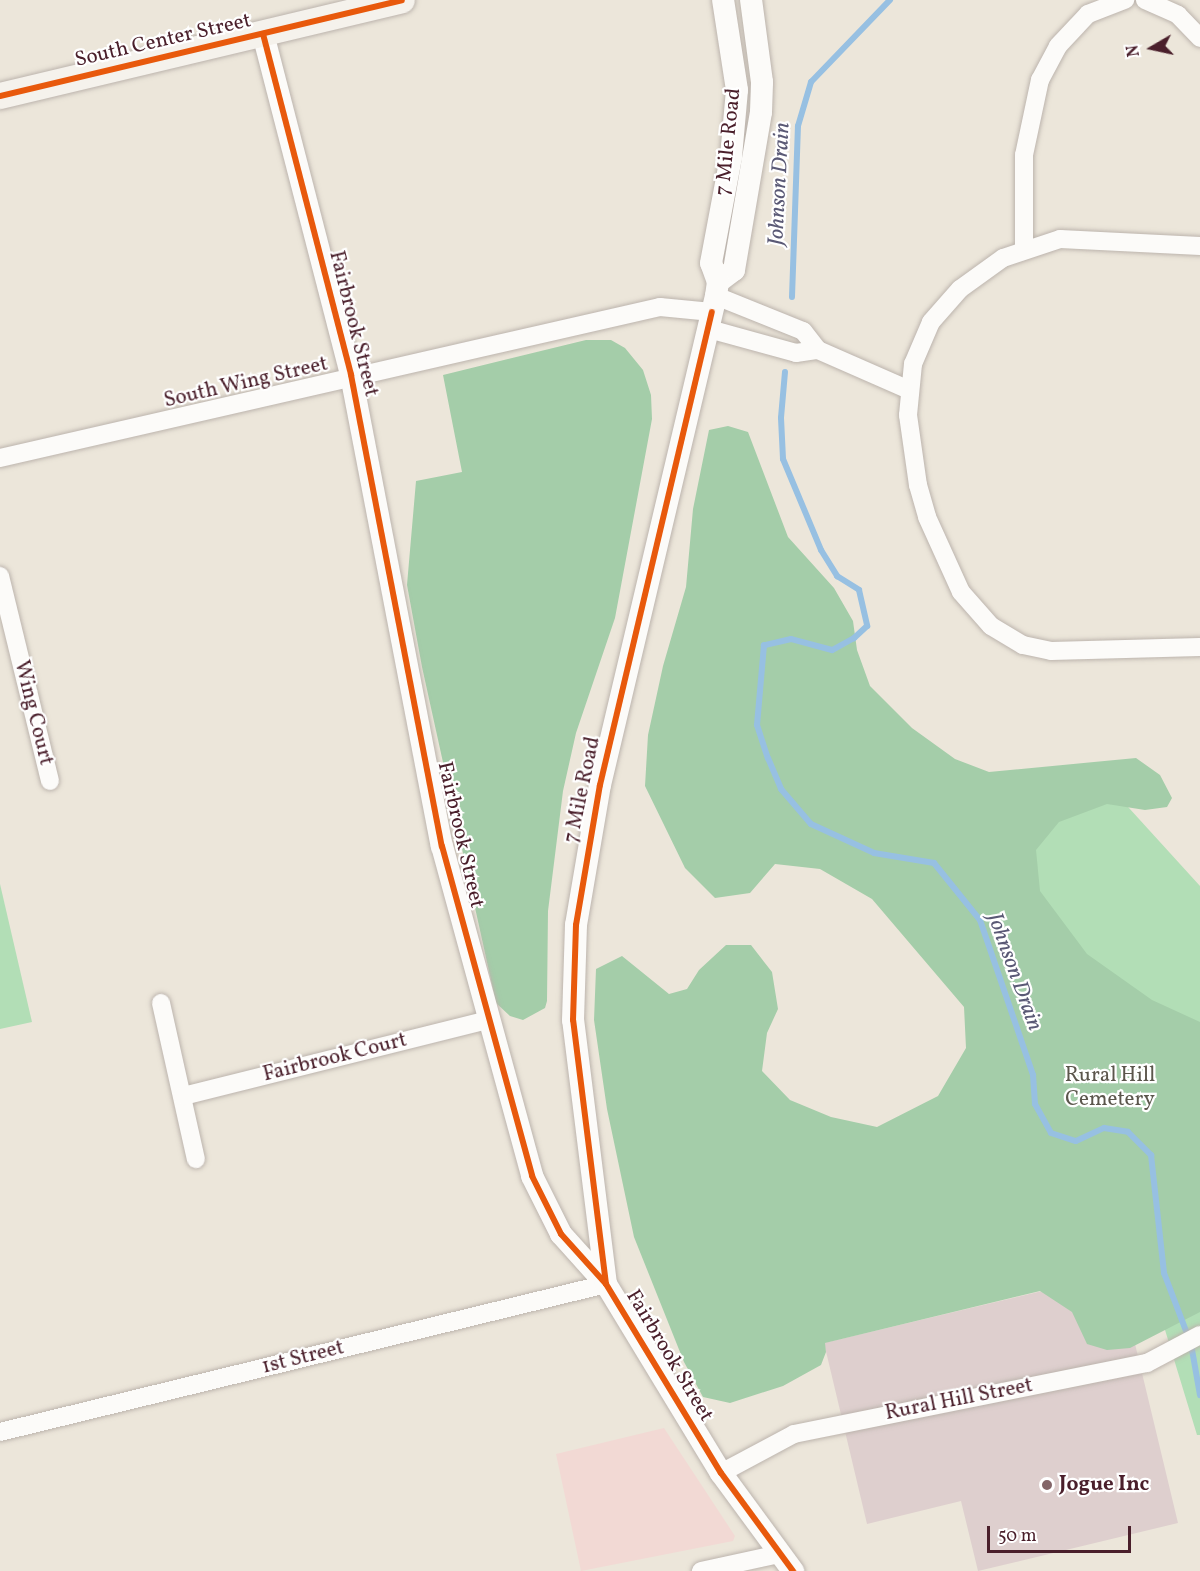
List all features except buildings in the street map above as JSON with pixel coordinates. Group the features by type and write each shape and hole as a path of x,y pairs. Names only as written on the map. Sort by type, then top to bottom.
{"main road":[{"name":"South Center Street","path":"0,96 402,0"}],"street":[{"name":"7 Mile Road","path":"714,305 711,262 731,157 737,90 723,0"},
{"name":"7 Mile Road","path":"606,1284 573,1020 576,925 603,774 714,305 734,270 760,112 762,82 751,0"},
{"path":"1024,248 1024,155 1040,80 1058,46 1088,14 1125,0"},
{"path":"1145,0 1178,15 1200,38"},
{"name":"Fairbrook Street","path":"263,34 351,375 442,846 532,1176 561,1234 606,1284 721,1473 786,1563"},
{"path":"1200,246 1059,239 1024,248 980,272 942,307 919,344 909,390 910,444 927,517 961,592 991,626 1023,645 1051,651 1200,647"},
{"path":"714,305 796,353 818,350"},
{"path":"714,305 803,331 818,350 909,390"},
{"name":"South Wing Street","path":"0,458 351,375 660,307 714,305"},
{"name":"Wing Court","path":"0,576 50,781"},
{"path":"161,1003 196,1159"},
{"name":"Fairbrook Court","path":"183,1096 488,1020"},
{"name":"1st Street","path":"0,1432 606,1284"},
{"name":"Rural Hill Street","path":"721,1473 794,1434 1146,1363 1172,1353 1200,1335"},
{"path":"701,1571 786,1563"}],"shaded area":[{"path":"1118,1273 1178,1523 978,1571 961,1501 867,1524 824,1343"},
{"path":"664,1428 735,1536 733,1541 581,1571 556,1454"}],"green space":[{"path":"586,340 611,340 625,348 643,370 651,395 652,419 615,618 576,733 563,791 548,911 547,1001 545,1008 523,1020 510,1016 496,1003 422,667 407,585 416,481 462,472 443,375"},
{"path":"728,426 748,432 788,537 834,588 853,621 857,650 870,686 912,728 955,759 989,772 1136,758 1160,775 1172,798 1167,807 1145,810 1107,804 1059,822 1036,850 1040,891 1087,954 1152,1000 1200,1022 1200,1312 1130,1348 1107,1350 1087,1344 1072,1312 1040,1291 825,1343 826,1352 821,1365 783,1386 730,1403 703,1397 684,1362 634,1237 607,1109 594,1020 596,969 622,956 669,994 687,989 699,970 726,945 751,945 772,972 778,1009 767,1033 762,1071 790,1100 831,1117 877,1127 938,1096 966,1048 964,1007 872,899 820,869 775,864 750,893 715,898 685,868 645,786 648,735 663,666 686,587 693,509 709,430"},
{"name":"Rural Hill Cemetery","path":"1119,797 1200,886 1200,1435 1197,1435 1141,1251 949,832"},
{"path":"0,884 32,1022 0,1029"}],"waterway":[{"name":"Johnson Drain","path":"792,297 798,126 811,82 890,0"},
{"name":"Johnson Drain","path":"785,372 781,418 783,459 821,550 837,576 859,590 867,626 854,638 832,650 791,639 764,645 757,725 768,758 781,789 811,824 874,853 934,863 980,920 1033,1075 1035,1104 1051,1133 1076,1141 1104,1128 1128,1132 1151,1155 1164,1273 1191,1344 1200,1395"}],"cycle path":[{"path":"0,96 402,0"},
{"path":"263,34 351,375 442,846 532,1176 561,1234 606,1284 721,1473 793,1571"},
{"path":"606,1284 573,1020 576,925 600,785 712,312"}],"place":[{"name":"Jogue Inc","path":"1047,1485"}]}
